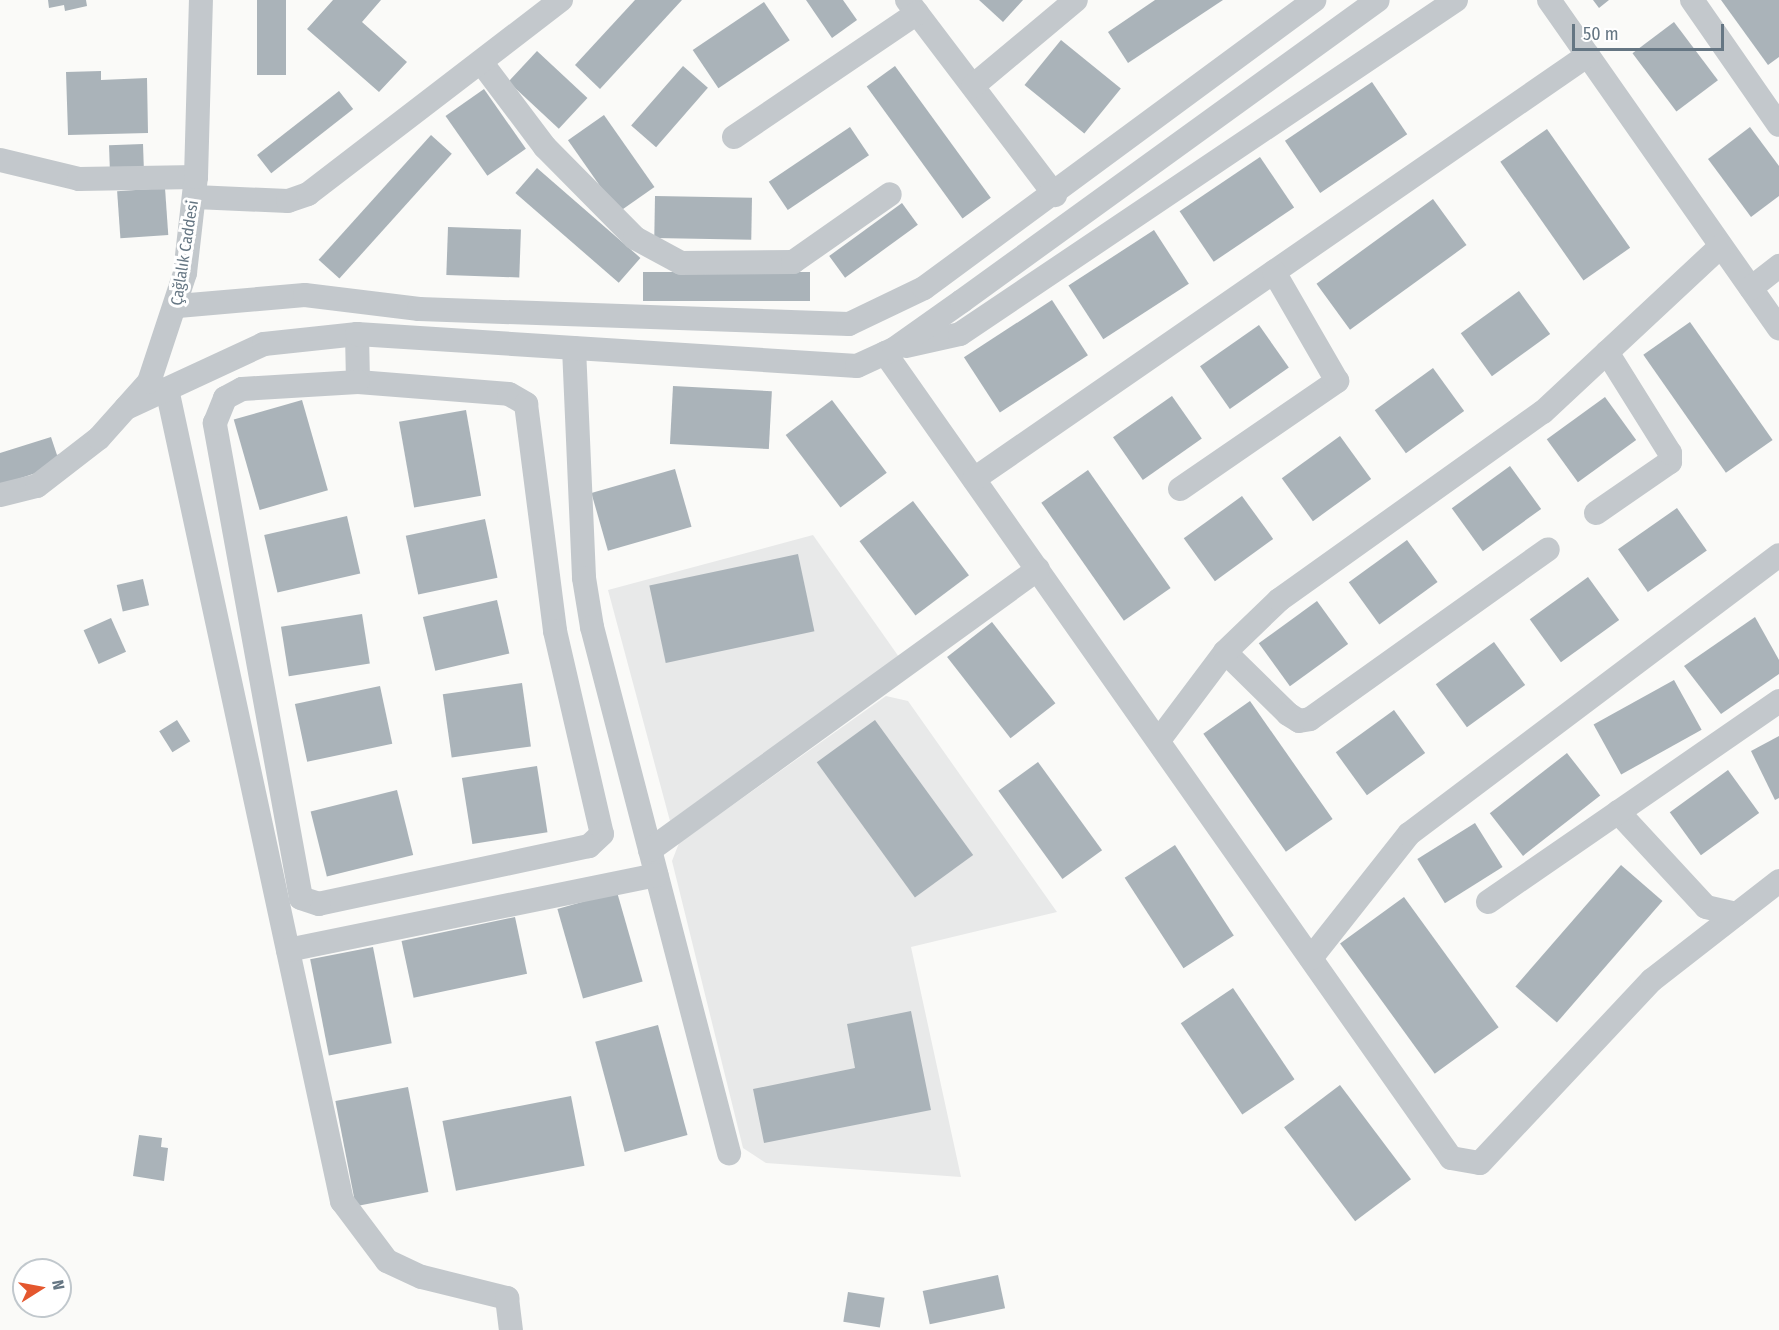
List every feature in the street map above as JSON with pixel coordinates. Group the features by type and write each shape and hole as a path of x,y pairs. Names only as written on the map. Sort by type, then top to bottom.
{"street":[{"name":"Çağlalık Caddesi","path":"0,495 37,486 99,438 149,382 178,306 196,187 201,0"},
{"path":"7,164 79,179 196,187 288,201 308,194 561,0"},
{"path":"973,86 1076,0"},
{"path":"178,306 305,295 419,309 849,324 924,288 1055,195 1314,0"},
{"path":"890,351 1378,0"},
{"path":"126,408 264,344 357,334 857,366 890,351 960,334 1456,0"},
{"path":"1549,0 1778,324"},
{"path":"1692,0 1779,125"},
{"path":"734,137 912,6 1055,195"},
{"path":"974,479 1588,55"},
{"path":"481,62 545,147 635,238 681,263 793,262 890,194"},
{"path":"1158,740 1225,652 1280,600 1543,412 1721,246"},
{"path":"1751,288 1779,267"},
{"path":"1180,489 1336,381 1274,272"},
{"path":"357,334 358,382"},
{"path":"574,348 584,578 592,627 729,1154"},
{"path":"890,351 974,479 1451,1158 1466,1165 1480,1163 1652,980 1779,881"},
{"path":"1596,513 1670,462 1670,453 1607,352"},
{"path":"358,382 509,394 526,404 555,631 602,834 589,846 319,904 301,897 215,423 225,398 242,389 358,382"},
{"path":"168,389 342,1201 387,1261 422,1277 507,1298 511,1330"},
{"path":"1225,652 1288,714 1299,721 1310,719 1548,549"},
{"path":"1311,958 1409,834 1779,555"},
{"path":"650,850 1038,569"},
{"path":"555,631 592,627"},
{"path":"1488,902 1779,701"},
{"path":"1618,812 1706,907 1736,914"},
{"path":"288,950 656,875"}],"shaded area":[{"path":"813,535 899,657 670,821 608,590"},
{"path":"886,696 908,701 1057,912 911,947 961,1177 766,1163 743,1148 672,861 679,843"}],"building":[{"path":"48,0 86,0 87,6 65,11 64,5 49,8"},
{"path":"257,0 286,0 286,75 257,75"},
{"path":"333,0 381,0 362,22 407,62 379,92 307,29"},
{"path":"635,0 682,0 600,89 575,65"},
{"path":"806,0 843,0 857,20 832,38"},
{"path":"979,0 1023,0 1003,22"},
{"path":"1155,0 1223,0 1128,63 1108,32"},
{"path":"1593,0 1609,0 1599,8"},
{"path":"1721,0 1779,0 1779,57 1768,65"},
{"path":"764,2 790,40 718,88 693,50"},
{"path":"1674,22 1718,80 1676,112 1632,53"},
{"path":"1061,40 1121,88 1084,134 1024,85"},
{"path":"537,51 587,98 559,129 508,82"},
{"path":"683,66 708,88 656,147 631,126"},
{"path":"895,66 991,198 962,218 867,87"},
{"path":"101,71 101,80 147,78 148,133 68,135 66,72"},
{"path":"1372,82 1407,134 1320,193 1285,141"},
{"path":"484,89 526,149 487,176 445,116"},
{"path":"339,91 353,109 271,173 257,155"},
{"path":"604,115 654,187 618,212 568,140"},
{"path":"850,127 869,155 788,210 769,182"},
{"path":"1750,127 1779,166 1779,196 1751,217 1708,159"},
{"path":"1547,129 1630,248 1583,280 1500,162"},
{"path":"431,135 452,154 339,279 319,260"},
{"path":"143,144 144,167 110,168 109,145"},
{"path":"1260,157 1294,208 1214,262 1180,211"},
{"path":"537,168 640,258 619,283 515,193"},
{"path":"165,188 168,235 120,238 117,191"},
{"path":"655,196 752,198 751,240 654,238"},
{"path":"1433,199 1467,245 1350,330 1317,284"},
{"path":"902,203 918,225 845,278 829,256"},
{"path":"448,227 521,230 519,278 446,275"},
{"path":"1154,230 1189,284 1103,339 1068,286"},
{"path":"643,272 810,272 810,301 643,301"},
{"path":"1519,291 1550,334 1492,376 1461,333"},
{"path":"1052,300 1088,355 1000,413 964,357"},
{"path":"1690,322 1773,440 1726,473 1643,355"},
{"path":"1259,325 1289,368 1230,409 1200,366"},
{"path":"1433,368 1464,411 1406,453 1375,410"},
{"path":"673,386 772,391 769,449 670,444"},
{"path":"1172,396 1202,439 1143,480 1113,437"},
{"path":"1605,397 1636,440 1578,482 1547,439"},
{"path":"302,400 328,490 260,510 234,420"},
{"path":"832,400 887,473 840,508 786,435"},
{"path":"466,410 481,496 414,507 399,422"},
{"path":"1340,436 1371,479 1313,521 1282,478"},
{"path":"51,437 57,455 63,453 66,463 0,485 0,453"},
{"path":"1510,466 1541,509 1483,551 1452,508"},
{"path":"675,469 692,527 608,551 591,493"},
{"path":"1088,470 1171,588 1124,621 1041,503"},
{"path":"1242,496 1273,539 1215,581 1184,538"},
{"path":"913,501 969,575 915,616 859,541"},
{"path":"1677,508 1707,551 1648,592 1618,549"},
{"path":"347,516 360,573 277,593 264,535"},
{"path":"485,519 497,578 418,595 406,536"},
{"path":"1407,540 1438,582 1379,624 1349,582"},
{"path":"798,554 814,631 666,663 649,586"},
{"path":"1588,577 1619,620 1561,662 1530,619"},
{"path":"143,579 149,605 123,611 117,585"},
{"path":"497,600 509,654 435,671 423,617"},
{"path":"1317,601 1348,644 1290,686 1259,643"},
{"path":"362,614 370,663 289,676 281,627"},
{"path":"1755,617 1779,660 1779,674 1721,714 1684,666"},
{"path":"111,618 126,652 99,664 84,630"},
{"path":"992,622 1055,703 1010,738 947,657"},
{"path":"1494,642 1525,685 1467,727 1436,684"},
{"path":"1674,680 1702,730 1621,774 1594,725"},
{"path":"522,683 531,746 452,758 443,694"},
{"path":"380,686 392,744 307,762 295,704"},
{"path":"1250,701 1333,819 1286,852 1203,734"},
{"path":"1394,710 1425,753 1367,795 1336,752"},
{"path":"177,720 190,741 172,752 159,731"},
{"path":"875,720 973,855 915,897 817,762"},
{"path":"1779,736 1779,798 1775,800 1751,751"},
{"path":"1567,753 1600,796 1523,856 1490,813"},
{"path":"1038,762 1102,850 1062,879 998,791"},
{"path":"537,766 547,832 472,844 462,778"},
{"path":"1728,770 1759,813 1701,855 1670,812"},
{"path":"397,790 413,855 327,877 311,812"},
{"path":"1475,823 1503,867 1445,903 1417,859"},
{"path":"1175,845 1234,936 1184,968 1125,878"},
{"path":"1621,865 1663,901 1557,1023 1515,987"},
{"path":"617,892 643,981 583,998 557,909"},
{"path":"1404,897 1499,1027 1435,1074 1340,943"},
{"path":"515,917 527,974 414,998 402,941"},
{"path":"373,947 392,1043 329,1055 310,959"},
{"path":"1233,988 1295,1079 1242,1114 1181,1023"},
{"path":"911,1011 931,1110 764,1143 753,1089 855,1068 847,1024"},
{"path":"658,1025 688,1135 625,1152 595,1042"},
{"path":"1340,1085 1411,1179 1355,1221 1284,1127"},
{"path":"408,1087 428,1192 356,1206 335,1101"},
{"path":"571,1096 585,1166 456,1191 442,1121"},
{"path":"139,1135 162,1138 161,1147 168,1148 164,1181 133,1176"},
{"path":"998,1275 1005,1308 930,1324 923,1291"},
{"path":"848,1292 885,1298 880,1327 843,1322"}]}
